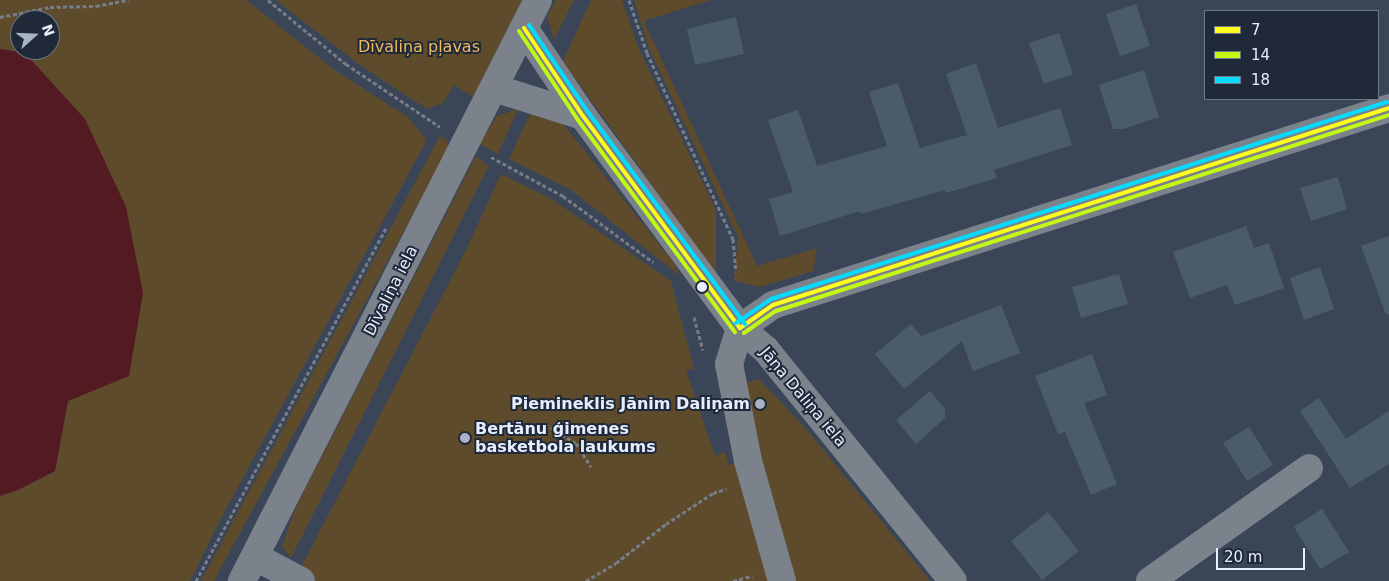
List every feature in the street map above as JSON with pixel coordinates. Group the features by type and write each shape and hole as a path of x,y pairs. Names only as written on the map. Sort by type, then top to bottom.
{"street":[{"name":"Dīvaliņa iela","path":"242,581 256,557 538,0"},
{"name":"Jāņa Daliņa iela","path":"522,32 740,328 766,350 953,581"},
{"path":"494,88 583,116"},
{"path":"782,581 748,462 728,364 740,328 773,305 1389,108"},
{"path":"1150,581 1309,468"},
{"path":"256,557 301,581"}],"path":[{"path":"0,17 50,7 96,6 128,0"},
{"path":"268,0 346,64 441,127 436,136"},
{"path":"629,0 647,53 733,239 736,278"},
{"path":"501,161 564,196 660,267"},
{"path":"196,581 389,223"},
{"path":"544,424 576,443 591,467"},
{"path":"586,581 616,563 666,524 713,493 739,486 756,486"}],"green space":[{"path":"0,0 246,0 336,71 408,117 427,140 220,520 190,581 0,581 0,496 18,490 55,471 68,401 129,375 27,60 60,60 60,10 10,10 10,51 0,49"},
{"name":"Dīvaliņa pļavas","path":"276,0 523,0 475,98 454,85 443,103 427,109 357,63"},
{"path":"556,0 574,0 554,40 547,17"},
{"path":"591,0 622,0 638,47 716,210 716,274 563,61"},
{"path":"634,0 711,0 644,21 757,266 817,248 813,271 760,287 734,281 738,237 649,49"},
{"path":"518,109 498,154 480,144 497,116"},
{"path":"532,110 551,114 565,126 674,263 680,276 571,190 509,159"},
{"path":"440,136 447,140 449,148 214,581 201,581"},
{"path":"476,156 489,166 291,558 282,546 296,507"},
{"path":"501,174 550,198 671,281 694,369 686,370 715,456 725,452 729,465 762,459 742,384 759,379 808,431 930,581 294,581 466,250"}],"shaded area":[{"path":"0,49 10,51 10,60 31,60 85,119 126,207 143,293 129,376 68,401 55,471 18,490 0,496"}],"building":[{"path":"1136,4 1150,46 1120,56 1106,14"},
{"path":"736,17 744,54 695,65 687,29"},
{"path":"1059,33 1073,74 1044,84 1029,43"},
{"path":"976,63 998,128 1060,108 1072,145 994,170 997,178 946,193 945,190 861,214 860,211 780,236 769,199 793,192 768,120 798,110 817,166 887,146 869,92 898,83 920,148 967,135 946,74"},
{"path":"1144,70 1159,117 1123,129 1113,129 1099,85"},
{"path":"1338,177 1347,209 1311,221 1300,188"},
{"path":"1246,226 1254,248 1269,243 1284,288 1235,305 1227,285 1190,298 1173,252"},
{"path":"1389,236 1389,314 1386,315 1361,246"},
{"path":"1320,267 1334,309 1304,320 1290,278"},
{"path":"1119,274 1128,304 1081,318 1072,287"},
{"path":"1001,305 1020,353 973,371 962,341 904,389 875,354 911,324 921,336"},
{"path":"1092,354 1107,395 1084,403 1117,484 1091,495 1065,432 1058,434 1035,376"},
{"path":"930,391 945,409 945,418 916,444 896,420"},
{"path":"1319,398 1346,439 1389,411 1389,464 1350,488 1300,411"},
{"path":"1249,427 1273,465 1247,481 1223,443"},
{"path":"1322,509 1349,552 1320,569 1294,527"},
{"path":"1048,512 1079,551 1042,580 1011,541"}],"transit line":[{"name":"18","path":"529,25 588,112 745,324"},
{"name":"7","path":"524,28 583,116 740,328"},
{"name":"14","path":"519,31 578,120 735,332"},
{"name":"18","path":"736,323 771,299 1387,102"},
{"name":"7","path":"740,328 773,305 1389,108"},
{"name":"14","path":"744,333 776,311 1389,115"}],"place":[{"name":"Piemineklis Jānim Daliņam","path":"760,404"},
{"name":"Bertānu ģimenes basketbola laukums","path":"465,438"}]}
